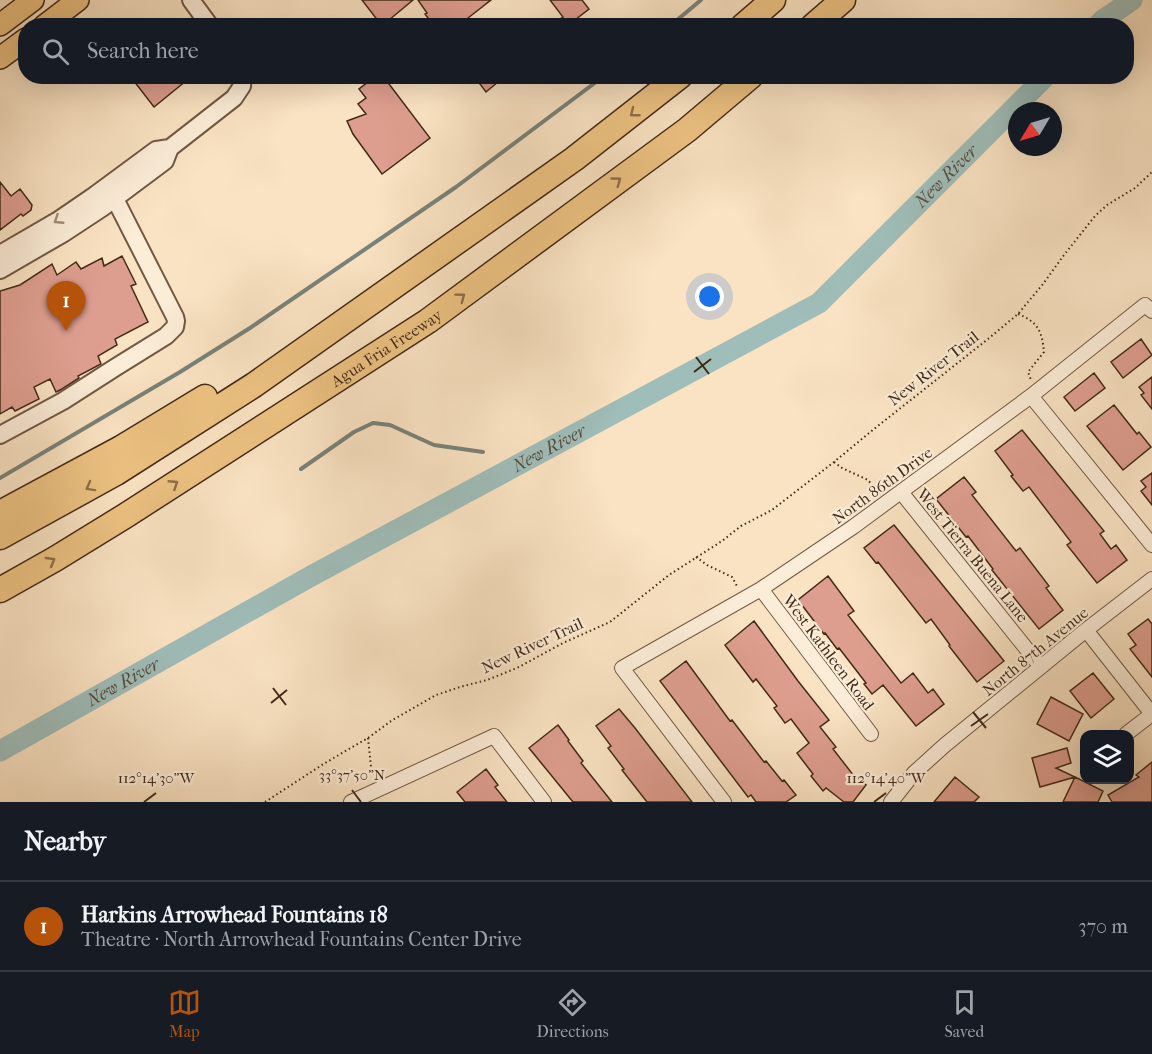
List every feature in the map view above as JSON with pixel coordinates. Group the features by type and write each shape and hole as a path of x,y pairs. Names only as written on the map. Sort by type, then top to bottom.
{"highway":[{"path":"752,18 773,0"},
{"path":"822,18 843,0"},
{"path":"0,537 116,473 254,385 574,159 670,84"},
{"name":"Agua Fria Freeway","path":"0,590 125,516 428,321 687,130 742,84"},
{"path":"0,513 121,448 470,233"}],"main road":[{"path":"0,25 33,0"},
{"path":"54,18 78,0"},
{"path":"0,58 18,45"}],"street":[{"path":"191,0 204,18"},
{"path":"0,254 165,161 170,148 229,103 239,92 241,84"},
{"path":"0,270 64,233 111,193"},
{"path":"0,435 63,401 166,336 175,327 175,317 111,193"},
{"name":"North 86th Drive","path":"724,802 622,668 761,589 853,527 1149,308"},
{"path":"1035,393 1152,545"},
{"name":"West Tierra Buena Lane","path":"902,492 1041,667"},
{"name":"North 87th Avenue","path":"893,801 914,773 945,745 1152,579"},
{"name":"West Kathleen Road","path":"761,589 871,734"},
{"path":"1086,630 1152,714 1132,730"},
{"path":"360,800 494,736 544,802"}],"path":[{"name":"New River Trail","path":"265,802 436,695 488,680 517,668 562,643 610,621 669,574 722,541 741,526 772,510 1018,314 1095,216 1107,205 1135,188 1152,172"},
{"path":"1018,314 1027,317 1035,324 1042,336 1044,352 1028,372 1035,393"},
{"path":"834,462 868,480 886,503"},
{"path":"696,557 732,577 744,598"},
{"path":"368,738 371,767 381,788"}],"building":[{"path":"362,0 413,0 391,18 376,18"},
{"path":"418,0 491,0 468,18 428,18 425,14 427,13"},
{"path":"550,0 582,0 589,9 577,18 562,18 563,17"},
{"path":"136,84 182,84 154,107"},
{"path":"366,84 389,84 430,138 382,174 353,134 347,121 366,114 358,104 366,98 359,89"},
{"path":"480,84 496,84 486,92"},
{"path":"0,182 11,196 20,189 32,205 31,210 23,216 21,214 0,230"},
{"path":"122,256 136,284 131,286 148,322 115,339 117,345 98,356 101,364 78,376 79,378 62,389 56,392 50,379 34,387 39,399 15,411 12,407 0,414 0,291 20,285 52,264 57,275 76,262 81,269 102,258 104,266"},
{"path":"1141,339 1152,355 1123,378 1111,362"},
{"path":"1094,373 1105,388 1075,411 1064,397"},
{"path":"1152,377 1152,409 1141,395 1144,393 1139,387"},
{"path":"1114,405 1137,434 1139,432 1151,447 1123,470 1087,426"},
{"path":"1022,430 1104,531 1100,534 1111,549 1116,545 1127,560 1097,583 1067,545 1071,542 1029,487 1023,491 995,451"},
{"path":"1152,473 1152,505 1141,491 1146,487 1141,481"},
{"path":"964,477 976,492 972,495 1016,551 1020,548 1049,586 1046,588 1063,610 1039,629 968,536 966,537 936,499"},
{"path":"894,525 1004,661 977,682 931,619 926,623 878,562 876,563 864,548"},
{"path":"828,576 854,611 848,615 901,683 913,673 928,693 933,689 944,704 916,726 883,685 872,694 839,648 837,649 824,634 798,600"},
{"path":"1148,619 1152,624 1152,677 1130,649 1136,645 1128,634"},
{"path":"754,621 829,720 820,727 836,747 833,749 854,776 866,785 853,802 844,802 826,788 823,791 797,753 809,743 791,719 785,723 774,708 777,706 756,679 753,682 725,645"},
{"path":"686,661 730,721 732,720 764,762 766,761 796,795 786,802 756,802 751,795 748,797 660,681"},
{"path":"1093,673 1114,699 1091,718 1070,691"},
{"path":"1051,697 1083,714 1069,741 1037,724"},
{"path":"619,709 692,802 647,802 622,770 624,769 608,748 611,746 596,726"},
{"path":"558,725 583,761 581,763 612,802 573,802 529,748"},
{"path":"1067,748 1071,763 1056,768 1075,777 1040,787 1032,758"},
{"path":"1152,762 1152,802 1112,802 1108,795 1127,784 1134,784 1134,780 1139,777 1136,775"},
{"path":"486,769 498,785 495,787 507,802 465,802 457,792"},
{"path":"955,777 979,797 974,802 934,802"},
{"path":"1075,777 1080,780 1080,784 1089,784 1103,791 1098,802 1063,802"}],"waterway":[{"path":"680,18 701,0"},
{"name":"New River","path":"1106,18 1132,0"},
{"path":"0,478 250,328 456,187 593,84"},
{"name":"New River","path":"0,751 313,575 819,303 1038,84"},
{"path":"301,469 354,432 373,423 390,425 434,445 483,452"}],"place":[{"name":"Harkins Arrowhead Fountains 18","path":"66,331"}]}
